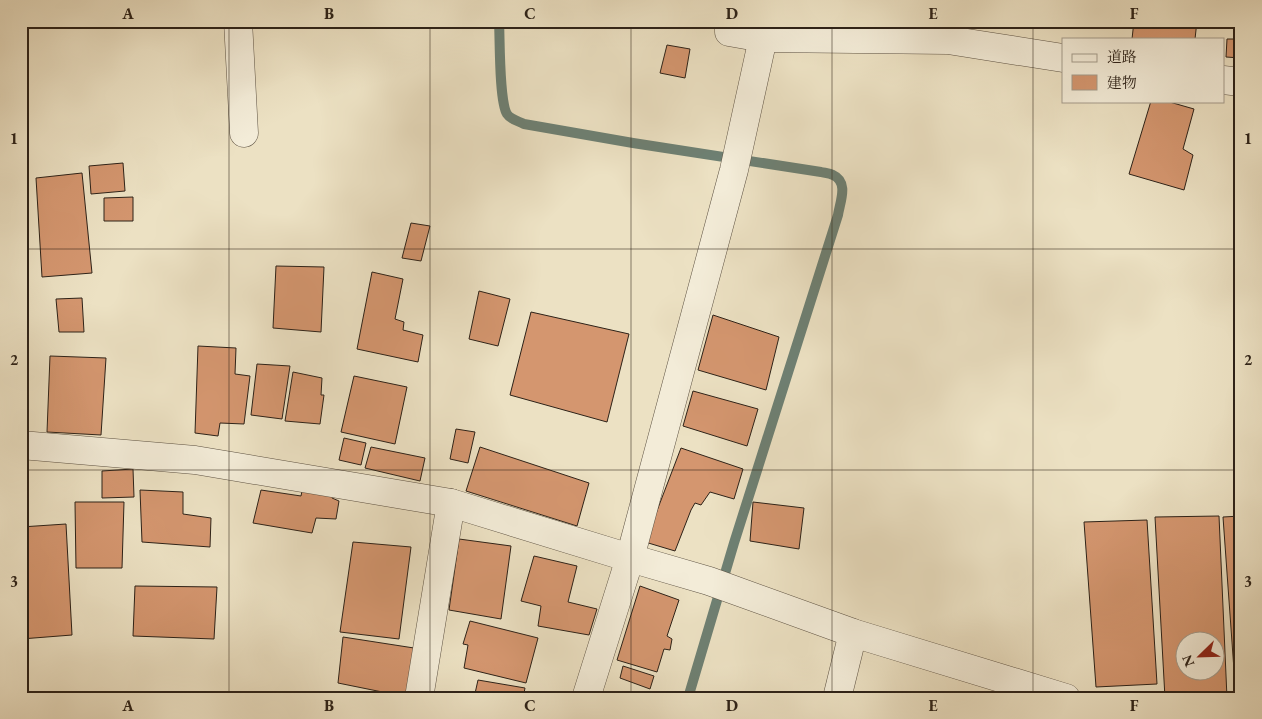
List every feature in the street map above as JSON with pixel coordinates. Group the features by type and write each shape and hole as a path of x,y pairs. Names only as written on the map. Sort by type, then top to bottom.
{"street":[{"path":"238,21 244,133"},
{"path":"729,21 729,32 763,38 948,40 1062,58"},
{"path":"586,698 630,558 736,157 763,38"},
{"path":"1224,80 1241,82"},
{"path":"21,445 195,460 451,503 709,581 853,633 1066,698"},
{"path":"419,698 451,503"},
{"path":"837,698 853,633"}],"building":[{"path":"1134,21 1197,21 1195,38 1132,38"},
{"path":"1227,39 1241,39 1241,58 1226,57"},
{"path":"667,45 690,49 685,78 660,73"},
{"path":"1151,102 1170,102 1194,109 1183,149 1193,155 1184,190 1129,174"},
{"path":"123,163 125,191 91,194 89,166"},
{"path":"82,173 92,273 42,277 36,178"},
{"path":"133,197 133,221 104,221 104,198"},
{"path":"411,223 430,226 421,261 402,258"},
{"path":"276,266 324,267 321,332 273,328"},
{"path":"372,272 403,279 395,319 404,322 403,330 423,335 418,362 357,349"},
{"path":"479,291 510,299 498,346 469,339"},
{"path":"82,298 84,332 59,332 56,299"},
{"path":"531,312 629,334 607,422 510,395"},
{"path":"713,315 779,337 766,390 698,370"},
{"path":"198,346 236,348 235,374 250,376 244,424 220,423 218,436 195,433"},
{"path":"50,356 106,358 101,435 47,432"},
{"path":"257,364 290,366 282,419 251,415"},
{"path":"293,372 322,378 321,395 324,395 320,424 285,421"},
{"path":"354,376 407,387 395,444 341,432"},
{"path":"693,391 758,409 747,446 683,426"},
{"path":"456,429 475,432 468,463 450,459"},
{"path":"344,438 366,443 361,465 339,460"},
{"path":"371,447 425,458 420,481 365,468"},
{"path":"480,447 589,483 577,526 466,491"},
{"path":"681,448 743,469 734,499 710,492 701,505 695,503 675,551 645,542"},
{"path":"133,469 134,497 102,498 102,471"},
{"path":"303,486 335,492 332,498 339,501 336,519 316,518 312,533 253,523 261,490 301,496"},
{"path":"140,490 183,492 183,514 211,518 210,547 142,542"},
{"path":"75,502 124,502 122,568 76,568"},
{"path":"753,502 804,508 799,549 750,541"},
{"path":"1219,516 1227,698 1165,698 1155,517"},
{"path":"1241,516 1241,698 1236,698 1223,517"},
{"path":"1147,520 1157,684 1096,687 1084,522"},
{"path":"66,524 72,635 21,639 21,527"},
{"path":"459,539 511,546 501,619 449,610"},
{"path":"353,542 411,547 399,639 340,632"},
{"path":"534,556 577,566 568,602 597,609 589,635 538,626 541,606 521,601"},
{"path":"135,586 217,587 214,639 133,636"},
{"path":"640,586 679,600 667,636 672,639 670,650 664,649 657,672 617,660"},
{"path":"470,621 538,638 526,683 464,668 468,645 463,644"},
{"path":"343,637 414,648 407,697 338,683"},
{"path":"623,666 654,676 650,689 620,678"},
{"path":"478,680 525,688 523,698 474,698"}],"waterway":[{"path":"499,21 500,69 504,107 507,114 514,120 524,124 633,143 827,173 838,178 841,182 842,193 838,215 734,543 688,698"}]}
